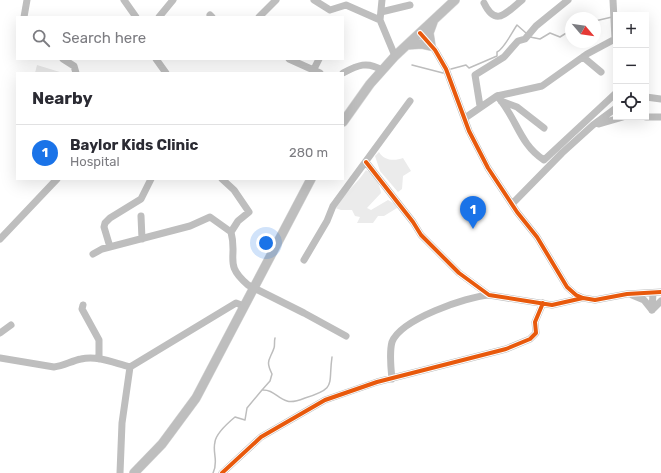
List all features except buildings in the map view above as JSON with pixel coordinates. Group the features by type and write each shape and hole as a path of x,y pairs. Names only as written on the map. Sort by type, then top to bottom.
{"main road":[{"path":"344,121 394,56 456,0"},
{"path":"407,45 422,44 431,46 429,33 433,21"},
{"path":"134,473 162,444 196,398 310,180"}],"street":[{"path":"24,16 27,0"},
{"path":"124,0 135,16"},
{"path":"160,16 173,0"},
{"path":"260,16 276,0"},
{"path":"314,0 330,10 346,5 380,20"},
{"path":"382,0 380,20 394,56"},
{"path":"484,3 489,13 493,16 499,16 522,0"},
{"path":"480,106 475,75 504,57 518,40 525,39 536,26 568,0"},
{"path":"465,118 480,106 542,86 583,57 615,39 613,0"},
{"path":"381,12 410,6"},
{"path":"420,33 431,46 446,69 465,118 488,168 512,204 537,237 567,287 576,295 583,298 596,300 627,294 657,292 652,310"},
{"path":"583,57 601,72"},
{"path":"65,60 74,66 76,72"},
{"path":"157,60 165,72"},
{"path":"291,60 315,72 319,60"},
{"path":"344,73 366,64 372,64 382,70"},
{"path":"499,99 506,107 526,145 544,160 560,147 613,96"},
{"path":"649,98 661,99"},
{"path":"499,99 517,107 544,128"},
{"path":"304,260 327,221 333,206 410,102"},
{"path":"512,204 593,125 613,110"},
{"path":"649,116 661,117"},
{"path":"593,125 613,120"},
{"path":"366,162 413,222 421,235 459,273 489,295"},
{"path":"0,239 56,180"},
{"path":"110,247 104,227 106,223 110,218 140,199 150,180"},
{"path":"223,180 234,190 248,212 238,221 231,232"},
{"path":"141,216 142,239"},
{"path":"93,254 110,247 190,226 210,217 231,232 234,241 232,259 233,267 242,280 254,288 346,336"},
{"path":"627,294 640,297 652,310"},
{"path":"392,379 391,350 392,342 397,335 418,320 444,307 463,299 489,295 543,303 563,303 583,298"},
{"path":"652,310 661,301"},
{"path":"0,358 54,367 62,366 79,359 99,359 130,367 236,303 244,306"},
{"path":"222,473 261,437 310,407 325,400 377,382 434,366 447,366 521,344 530,339 536,333 535,322 543,303"},
{"path":"83,305 82,309 99,340 99,359"},
{"path":"0,333 12,325"},
{"path":"120,473 122,423 130,367"}],"shaded area":[{"path":"37,65 60,72 35,72"},
{"path":"379,152 381,155 390,160 403,158 411,171 403,176 402,189 398,192 380,171 375,156"},
{"path":"366,170 372,174 376,180 381,193 367,208 371,210 388,200 395,204 397,208 384,216 378,216 373,223 357,223 360,217 355,216 352,210 341,210 335,208"}],"waterway":[{"path":"601,20 612,17"},
{"path":"451,69 466,65 469,68 497,56 497,52 505,44 517,25 526,33"},
{"path":"530,37 540,39 550,33 560,37 565,34"},
{"path":"412,65 443,73"},
{"path":"262,390 270,381 272,374 269,363 275,338"},
{"path":"213,473 215,469 214,446 220,431 226,425 235,417 245,420 247,408 262,390 269,391 284,400 292,402 315,395 327,388 330,380 332,357"}],"cycle path":[{"path":"420,33 435,50 446,69 469,131 488,168 517,212 537,237 567,287 576,295 595,300 627,294 661,292"},
{"path":"366,162 413,222 421,235 459,273 489,295 552,305 583,298"},
{"path":"222,473 261,437 325,400 377,382 506,349 530,339 536,333 535,322 543,303"}],"place":[{"name":"Baylor Kids Clinic","path":"473,229"}]}
